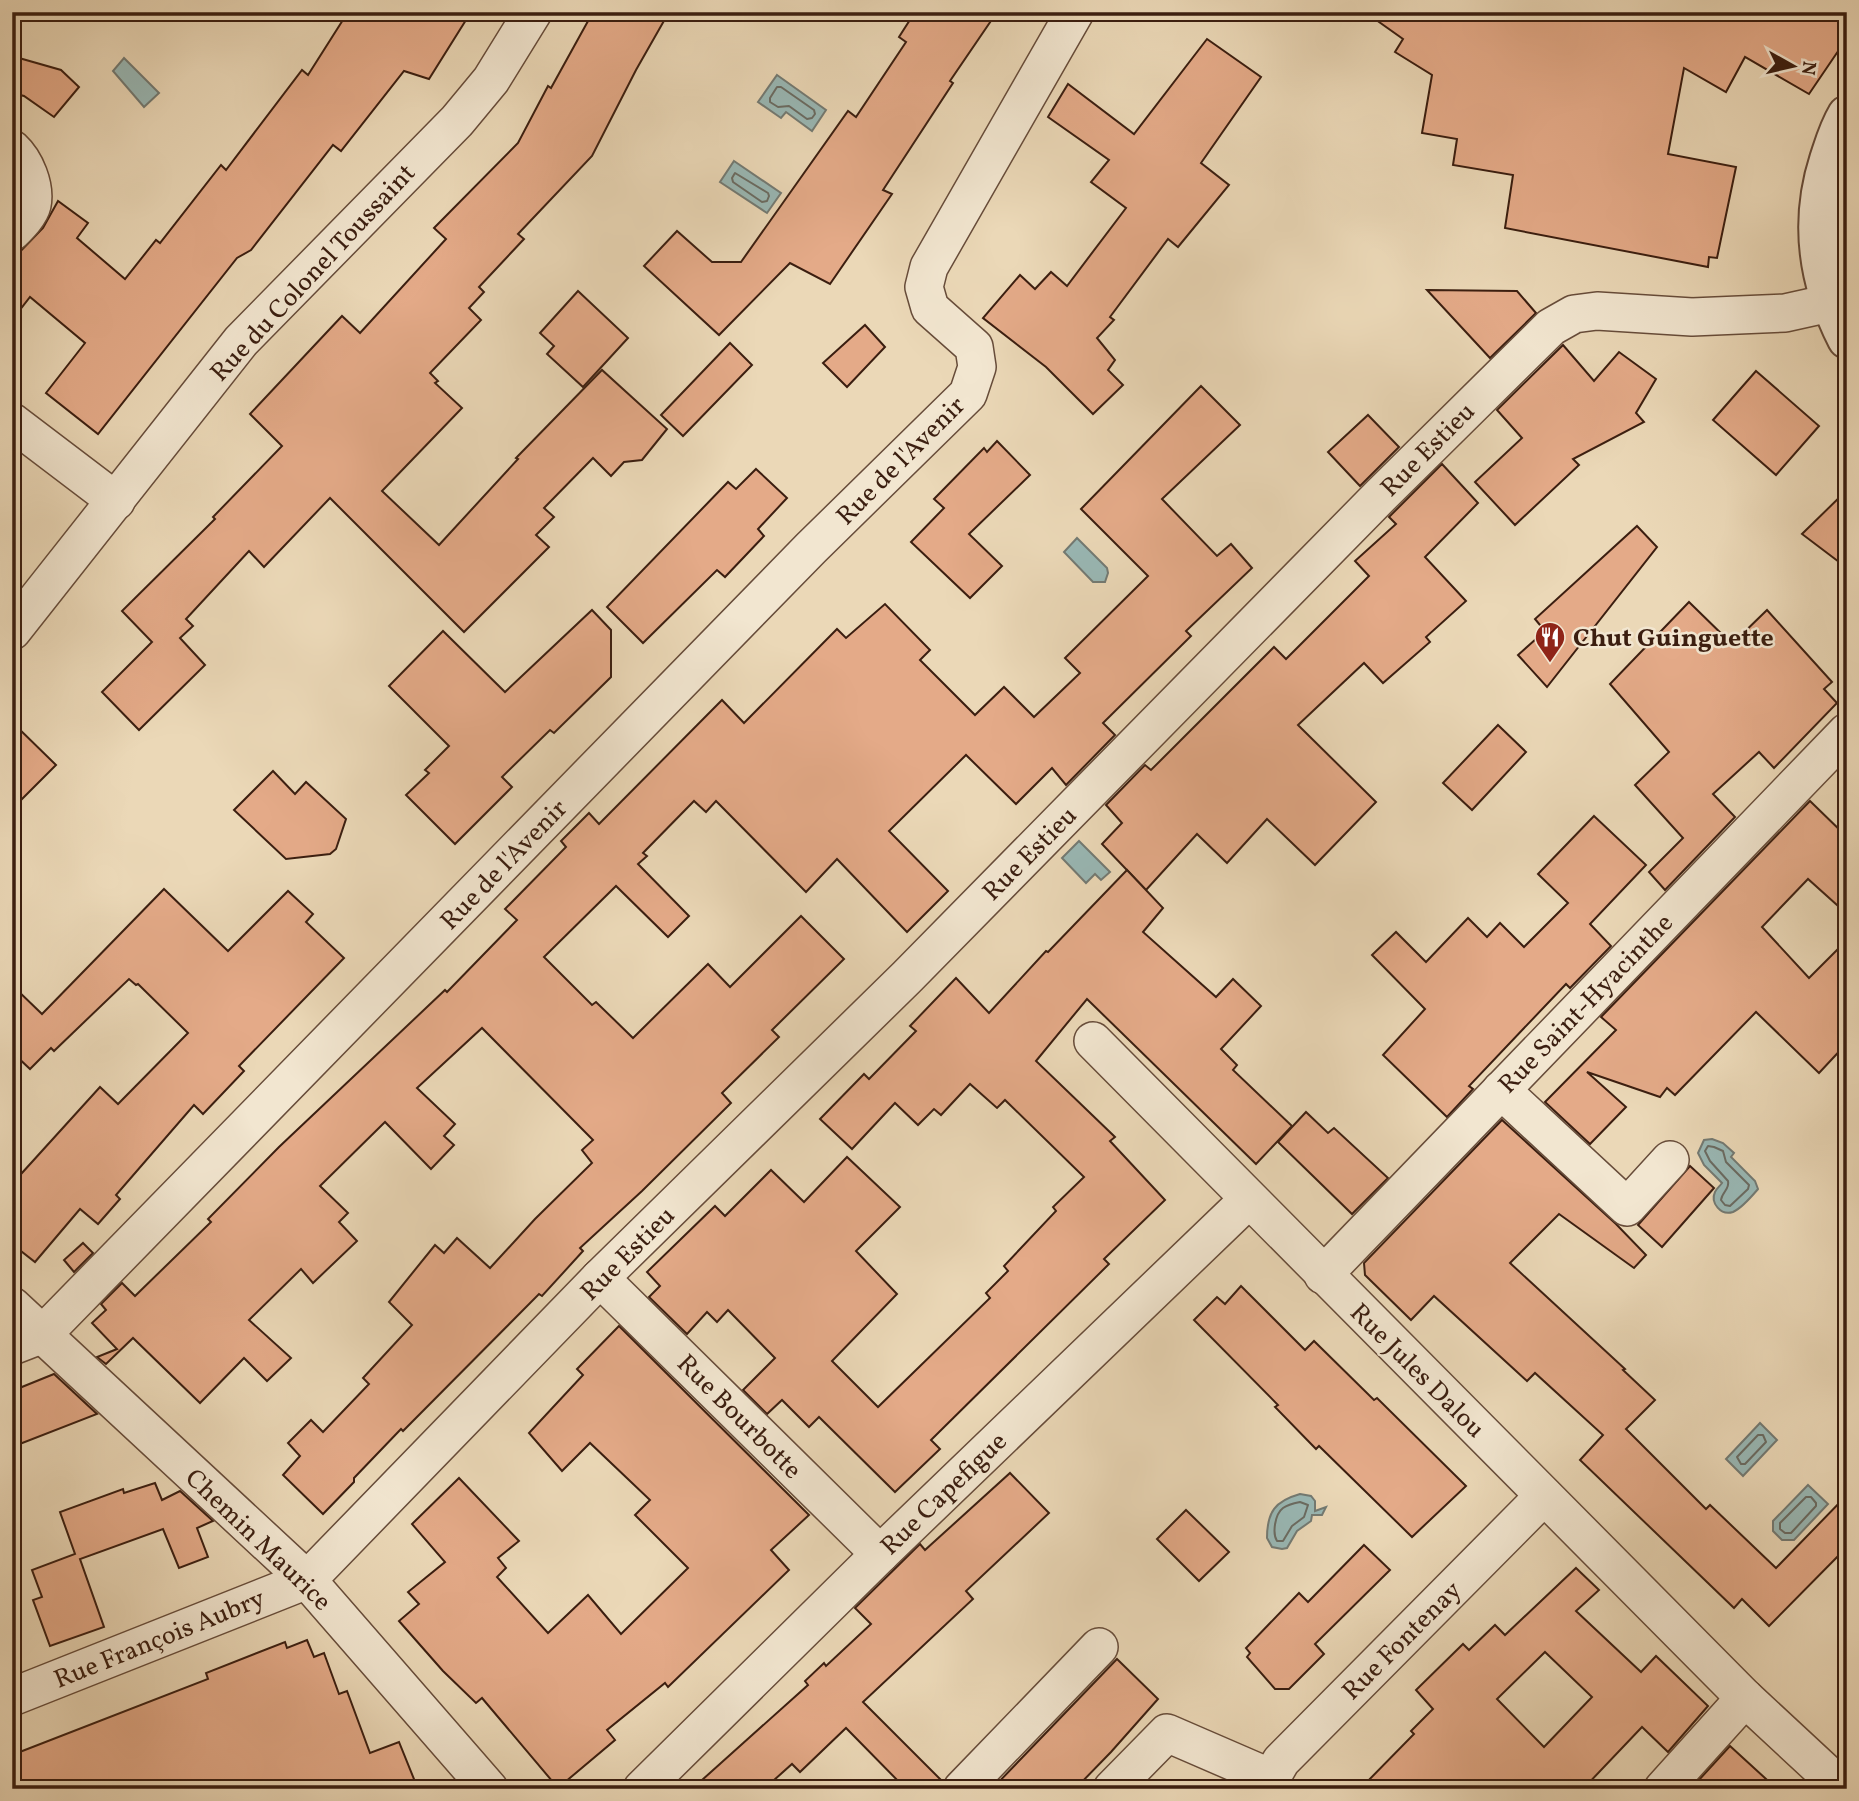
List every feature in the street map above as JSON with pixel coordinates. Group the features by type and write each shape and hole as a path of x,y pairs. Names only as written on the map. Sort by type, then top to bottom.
{"street":[{"name":"Rue du Colonel Toussaint","path":"12,631 241,341 457,121 491,80 533,12"},
{"name":"Rue de l'Avenir","path":"28,1340 811,548 968,394 977,367 974,347 930,308 925,286 929,267 1075,12"},
{"path":"1847,115 1839,129 1822,183 1817,222 1820,267 1830,303 1847,339"},
{"path":"12,149 19,156 31,180 32,205 12,232"},
{"name":"Rue Estieu","path":"307,1580 600,1278 907,977 1419,457 1551,327 1574,314 1597,311 1692,317 1784,313 1830,303"},
{"path":"12,422 116,501"},
{"name":"Rue Saint-Hyacinthe","path":"1323,1275 1847,732"},
{"name":"Rue Jules Dalou","path":"1093,1041 1745,1698 1843,1789"},
{"path":"1501,1090 1627,1208 1670,1160"},
{"name":"Rue Capefigue","path":"642,1789 880,1554 1248,1200"},
{"name":"Rue Bourbotte","path":"600,1278 880,1554"},
{"name":"Chemin Maurice","path":"12,1306 28,1340 307,1580 489,1789"},
{"name":"Rue Fontenay","path":"1268,1783 1281,1761 1544,1496"},
{"name":"Rue François Aubry","path":"12,1697 307,1580"},
{"path":"962,1789 1099,1647"},
{"path":"1663,1789 1745,1698"},
{"path":"1112,1789 1167,1733 1268,1783"}],"water":[{"path":"124,58 159,93 144,107 113,71"},
{"path":"777,75 826,110 812,131 786,112 781,118 758,102"},
{"path":"734,161 781,193 767,213 720,182"},
{"path":"1077,538 1107,568 1105,582 1093,582 1064,552"},
{"path":"1079,841 1110,872 1101,880 1095,874 1086,883 1062,858"},
{"path":"1712,1139 1723,1143 1734,1153 1731,1157 1755,1181 1758,1189 1733,1212 1724,1212 1715,1204 1715,1192 1722,1183 1704,1165 1698,1153 1704,1140"},
{"path":"1760,1423 1777,1440 1743,1476 1726,1459"},
{"path":"1808,1485 1828,1504 1794,1540 1782,1540 1773,1531 1773,1521"},
{"path":"1300,1494 1311,1496 1315,1501 1315,1511 1326,1507 1322,1515 1312,1515 1311,1521 1297,1531 1287,1548 1272,1547 1267,1538 1271,1514 1284,1500"}],"building":[{"path":"348,12 471,12 429,79 404,71 341,151 333,145 251,250 237,258 98,434 46,393 85,343 30,297 12,320 12,260 43,228 58,201 88,223 77,238 125,279 156,240 160,243 221,165 226,170 302,70 308,75"},
{"path":"593,12 669,12 592,156 518,234 524,239 479,287 484,292 469,308 481,320 430,373 438,381 435,383 462,408 382,491 439,545 518,459 516,458 602,370 667,429 642,460 624,462 611,476 593,458 544,508 554,517 536,535 549,547 464,632 330,498 264,567 249,551 186,619 193,626 180,638 205,665 139,730 102,692 152,642 122,611 215,519 213,517 282,446 250,414 342,316 360,333 446,239 434,228 518,143 548,86 551,88"},
{"path":"915,12 997,12 950,81 953,83 883,190 892,194 830,284 790,263 719,335 644,266 677,231 712,262 741,262 848,111 856,117 906,42 899,37"},
{"path":"1365,12 1847,12 1847,38 1809,94 1745,57 1726,92 1684,68 1668,154 1736,167 1717,258 1709,257 1708,267 1505,228 1513,175 1453,165 1457,139 1422,133 1432,75 1395,52 1403,39"},
{"path":"1207,39 1261,77 1201,163 1229,185 1178,247 1168,239 1110,317 1114,320 1097,338 1115,360 1108,370 1123,385 1093,414 1046,367 983,318 1020,275 1035,289 1051,272 1067,286 1126,208 1091,182 1109,160 1048,117 1068,84 1134,134"},
{"path":"12,56 61,70 79,87 54,117 24,96 12,93"},
{"path":"1427,290 1517,291 1536,313 1490,358"},
{"path":"578,291 628,338 583,387 547,354 554,346 540,333"},
{"path":"865,325 885,347 847,387 823,363"},
{"path":"730,343 752,365 683,436 661,415"},
{"path":"1563,345 1594,381 1619,352 1656,379 1636,413 1644,422 1573,459 1579,465 1515,525 1475,482 1522,438 1497,410"},
{"path":"1756,371 1819,426 1776,475 1713,420"},
{"path":"1201,386 1240,425 1162,499 1217,556 1231,544 1252,568 1186,631 1191,636 1103,723 1115,735 1066,785 1052,768 1016,804 966,755 889,831 948,891 907,932 837,859 806,892 716,801 706,812 694,801 643,853 647,856 638,864 689,916 668,937 616,886 544,957 592,1005 596,1002 633,1038 708,964 730,987 801,916 844,959 772,1030 779,1037 722,1093 731,1103 580,1248 583,1251 542,1296 539,1294 403,1431 401,1429 323,1514 283,1475 300,1456 288,1443 311,1420 323,1432 369,1384 363,1378 412,1325 389,1302 435,1245 444,1253 457,1238 490,1268 592,1163 582,1150 593,1140 482,1028 417,1088 455,1124 444,1136 454,1145 431,1169 385,1122 320,1186 348,1213 339,1222 357,1241 313,1283 301,1269 249,1320 291,1358 267,1381 244,1358 200,1403 133,1338 106,1364 97,1357 117,1349 92,1323 106,1310 101,1304 122,1283 135,1296 211,1222 208,1219 279,1147 445,990 447,992 517,920 505,909 566,847 561,841 589,813 599,824 722,700 744,723 837,629 846,638 885,604 930,650 920,660 975,715 1004,687 1034,717 1080,673 1065,658 1148,576 1081,509"},
{"path":"1368,415 1399,447 1360,486 1328,452"},
{"path":"997,441 1030,475 969,534 1002,566 970,598 911,542 944,508 934,499 984,448 987,452"},
{"path":"1442,464 1478,503 1425,557 1466,601 1426,637 1430,642 1383,683 1364,663 1298,725 1376,802 1315,865 1267,819 1227,863 1197,834 1146,890 1102,844 1122,823 1106,805 1145,765 1151,770 1274,647 1286,659 1369,576 1355,561 1396,524 1389,517"},
{"path":"756,469 787,498 758,529 764,536 725,577 717,570 643,643 607,607 728,482 736,489"},
{"path":"1847,490 1847,568 1802,534"},
{"path":"1637,526 1657,547 1547,687 1518,655 1545,631 1535,619"},
{"path":"1689,602 1732,644 1767,610 1832,682 1824,689 1837,703 1774,768 1759,752 1713,794 1735,817 1665,890 1649,872 1683,838 1635,785 1669,752 1610,684"},
{"path":"592,610 611,630 611,677 554,733 550,730 502,777 512,787 455,844 406,795 429,773 425,770 449,746 389,686 443,631 505,692"},
{"path":"12,722 56,765 12,809"},
{"path":"1498,725 1526,752 1472,810 1443,783"},
{"path":"273,771 295,794 306,782 346,819 336,849 330,854 286,859 234,810"},
{"path":"1810,801 1847,837 1847,914 1808,879 1762,927 1809,978 1847,940 1847,1043 1819,1073 1756,1012 1675,1095 1667,1088 1660,1097 1587,1072 1626,1107 1590,1144 1545,1102 1616,1030 1601,1017"},
{"path":"1594,816 1646,865 1590,924 1611,946 1570,988 1566,984 1469,1086 1473,1089 1447,1117 1383,1055 1425,1009 1372,955 1396,932 1426,962 1468,918 1487,937 1500,923 1524,947 1568,903 1538,874"},
{"path":"1127,870 1163,908 1143,932 1216,997 1233,979 1261,1006 1221,1049 1237,1065 1233,1070 1292,1126 1256,1164 1087,999 1036,1061 1115,1137 1110,1141 1165,1200 1104,1259 1109,1264 931,1440 940,1449 895,1492 819,1417 809,1427 782,1400 767,1414 743,1390 775,1358 728,1310 717,1322 707,1312 687,1334 649,1297 660,1286 647,1272 715,1206 725,1216 771,1170 804,1202 847,1157 900,1207 856,1251 897,1294 832,1361 878,1407 990,1298 986,1293 1008,1271 1004,1266 1056,1211 1053,1207 1084,1177 1005,1100 997,1108 970,1084 941,1115 934,1109 918,1125 895,1103 852,1149 820,1119 864,1074 869,1079 916,1031 910,1026 956,978 989,1013"},
{"path":"164,889 228,951 288,891 313,914 306,922 344,958 239,1066 244,1071 203,1114 194,1105 116,1195 120,1199 98,1224 80,1209 35,1262 12,1244 12,1184 100,1087 118,1104 188,1033 138,984 129,979 54,1051 51,1048 30,1069 12,1052 12,985 42,1014"},
{"path":"1306,1112 1328,1133 1334,1128 1388,1178 1352,1214 1278,1142"},
{"path":"1502,1120 1646,1255 1634,1268 1559,1214 1510,1263 1655,1400 1626,1429 1706,1509 1710,1505 1776,1568 1847,1495 1847,1547 1769,1626 1742,1599 1734,1608 1580,1460 1603,1435 1535,1373 1527,1381 1434,1296 1411,1320 1365,1275 1364,1263"},
{"path":"1690,1166 1714,1188 1662,1247 1638,1225"},
{"path":"83,1243 93,1253 74,1272 64,1260"},
{"path":"1241,1286 1305,1350 1314,1341 1374,1400 1377,1398 1466,1486 1412,1537 1319,1446 1316,1449 1275,1407 1278,1405 1194,1320 1217,1297 1225,1304"},
{"path":"619,1326 809,1515 771,1550 789,1570 668,1687 665,1683 607,1730 615,1740 558,1788 482,1698 476,1703 443,1671 399,1621 419,1604 408,1592 445,1562 412,1524 459,1478 519,1541 498,1558 506,1568 497,1577 548,1633 588,1595 621,1634 688,1568 635,1515 650,1500 590,1443 562,1471 529,1433 583,1375 577,1369"},
{"path":"54,1374 97,1414 12,1447 12,1391"},
{"path":"1010,1473 1049,1513 966,1591 973,1599 863,1702 943,1782 942,1789 906,1789 846,1728 800,1772 792,1764 764,1789 692,1789 808,1685 805,1681 824,1663 826,1666 871,1624 855,1608 920,1544 925,1550"},
{"path":"155,1483 162,1500 180,1491 213,1521 197,1528 208,1557 179,1568 163,1529 80,1559 104,1627 50,1646 33,1600 42,1597 32,1570 75,1554 60,1512 123,1489 124,1493"},
{"path":"1186,1510 1229,1552 1199,1581 1157,1539"},
{"path":"1364,1545 1390,1570 1315,1644 1324,1654 1289,1689 1275,1689 1247,1657 1250,1653 1246,1648 1299,1593 1308,1602"},
{"path":"1576,1568 1599,1590 1576,1611 1641,1672 1656,1656 1708,1706 1668,1752 1642,1727 1583,1789 1360,1789 1414,1734 1411,1731 1433,1709 1416,1690 1463,1644 1469,1650 1495,1625 1505,1635","holes":["1545,1652 1592,1697 1544,1747 1497,1699"]},
{"path":"307,1640 314,1657 324,1653 339,1694 347,1691 370,1753 399,1742 418,1789 12,1789 12,1755 208,1679 206,1673 285,1642 287,1648"},
{"path":"1117,1659 1158,1699 1111,1752 1075,1789 992,1789"},
{"path":"1730,1746 1777,1789 1706,1789 1698,1781"}],"place":[{"name":"Chut Guinguette","path":"1550,664"}]}
